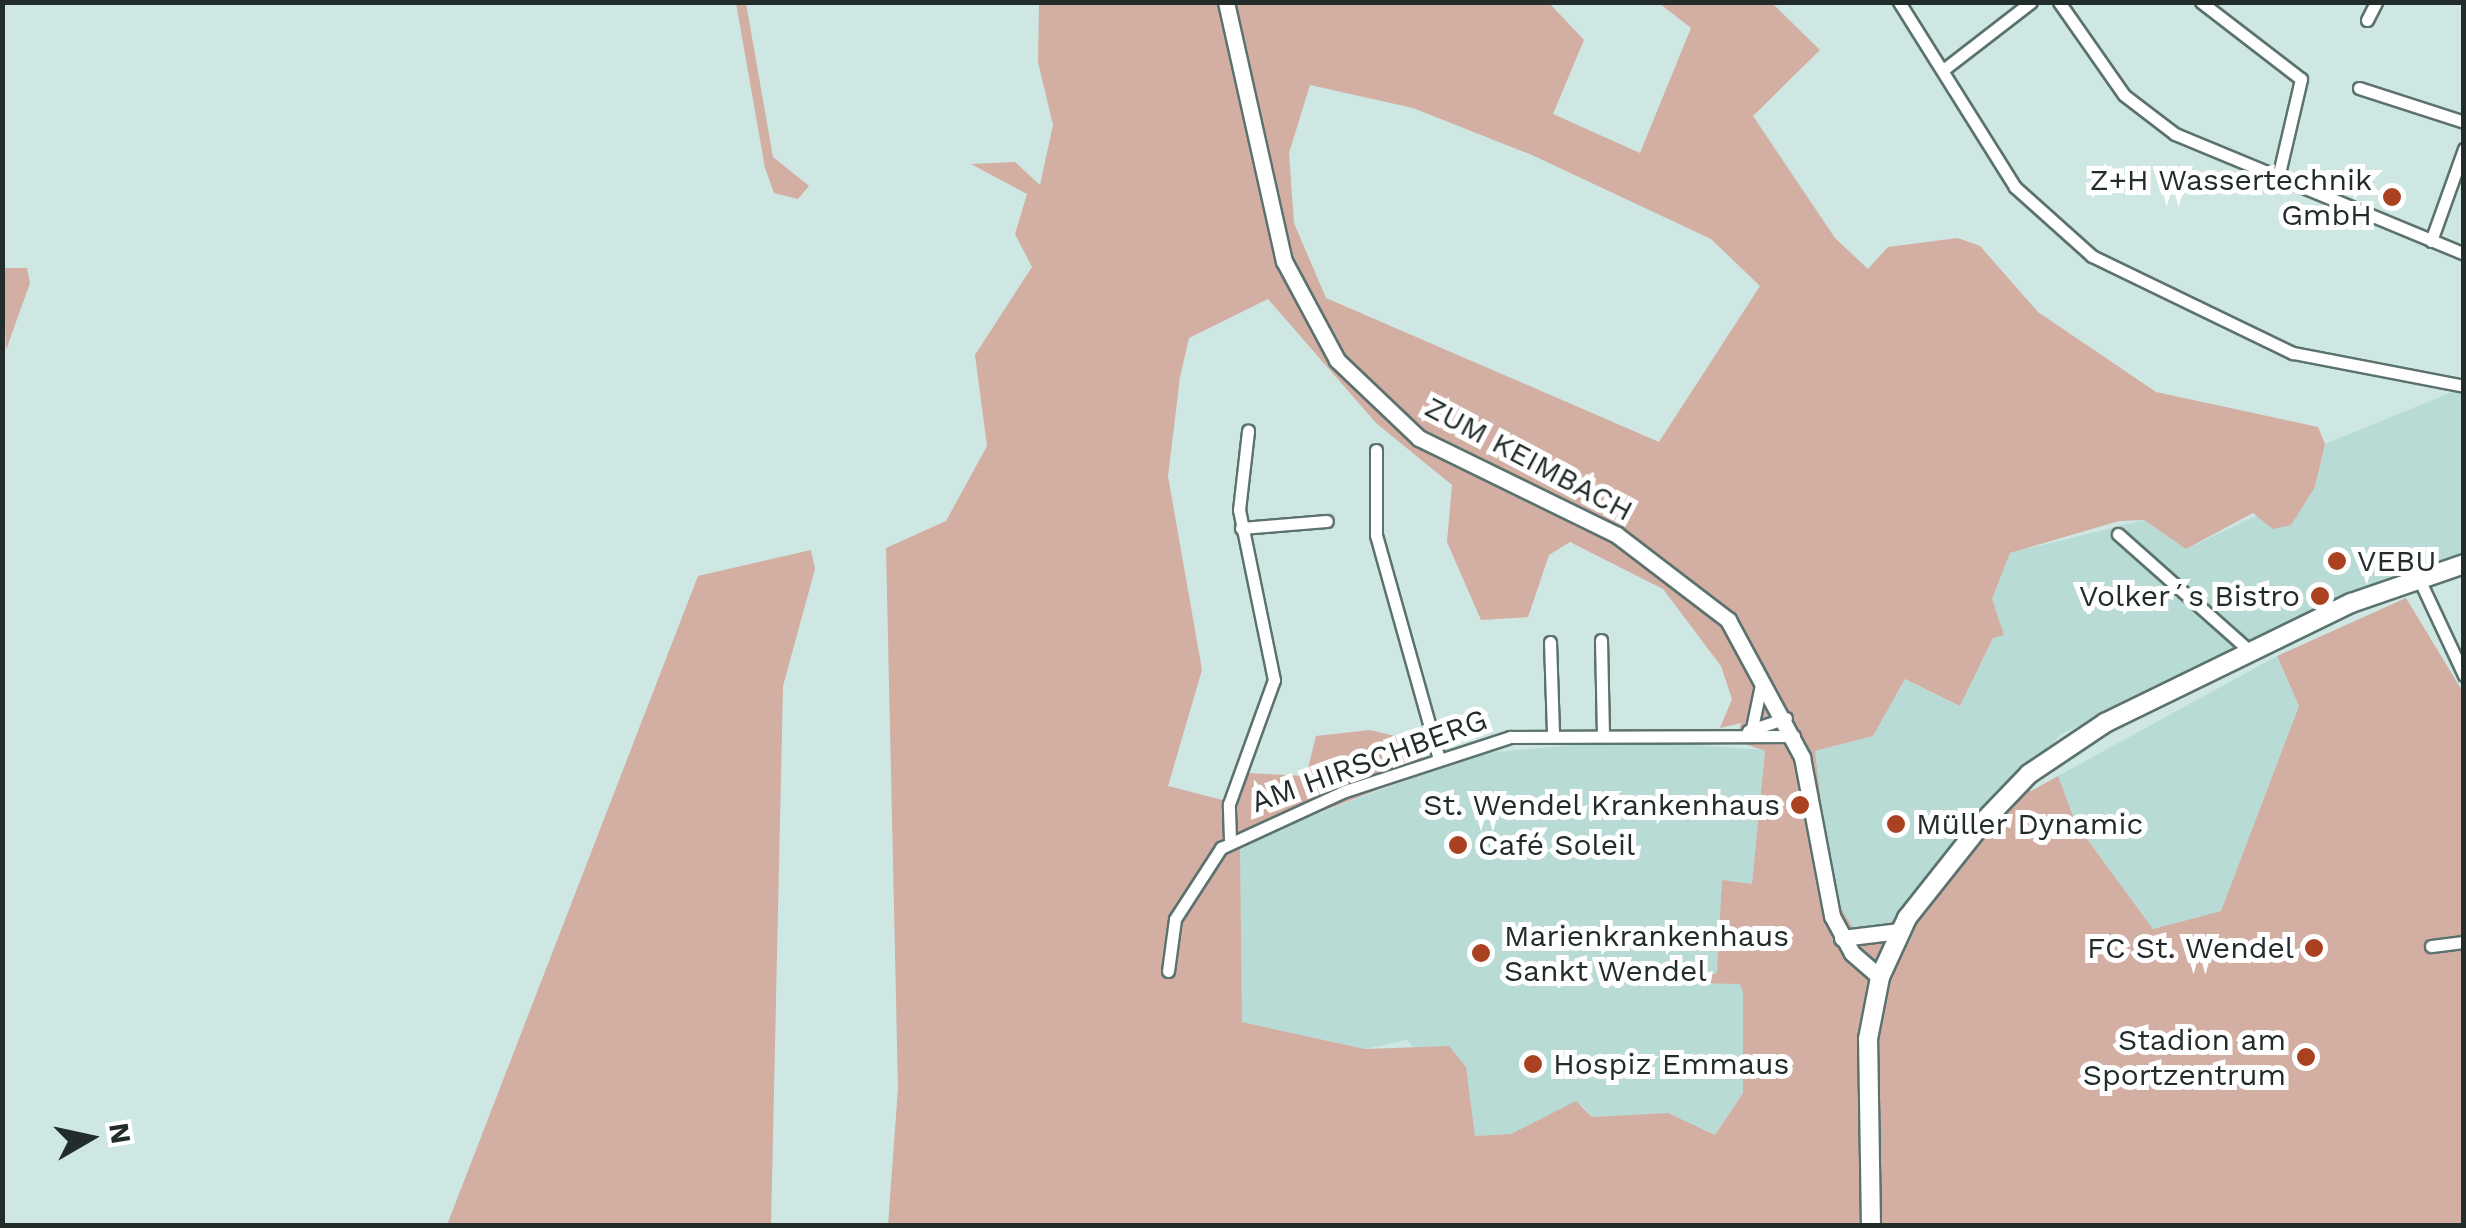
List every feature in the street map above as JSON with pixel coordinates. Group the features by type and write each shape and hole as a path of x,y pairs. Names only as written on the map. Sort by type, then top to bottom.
{"main road":[{"path":"1871,1226 1868,1039 1883,969 1900,931 2028,774 2104,723 2250,651 2464,564"}],"street":[{"path":"1899,2 2015,187 2092,256 2293,353 2464,386"},
{"path":"1943,70 2031,2"},
{"path":"2059,2 2145,114 2278,182 2464,254"},
{"path":"2201,2 2301,79 2278,182"},
{"path":"2367,20 2376,2"},
{"name":"ZUM KEIMBACH","path":"1228,13 1284,261 1336,360 1419,438 1666,565 1728,620 1759,666 1794,736 1850,940"},
{"path":"2360,88 2464,122"},
{"path":"2431,240 2464,149"},
{"path":"1230,839 1229,804 1274,680 1241,528 1248,431"},
{"path":"1376,450 1371,495 1438,756"},
{"path":"1241,528 1327,521"},
{"path":"2118,534 2250,651"},
{"path":"2419,580 2464,674"},
{"path":"1601,640 1603,732"},
{"path":"1550,642 1553,733"},
{"path":"1752,728 1759,666"},
{"path":"1736,741 1752,728 1786,718"},
{"name":"AM HIRSCHBERG","path":"1168,971 1194,878 1230,839 1438,756 1553,733 1603,732 1736,741 1794,736"},
{"path":"1850,940 1900,931"},
{"path":"1850,940 1883,969"},
{"path":"2430,946 2464,942"}],"shaded area":[{"path":"736,3 746,3 773,157 809,186 798,199 774,193 765,168"},
{"path":"1039,3 1549,3 1584,40 1553,114 1640,153 1691,28 1659,3 1772,3 1820,50 1753,116 1835,238 1868,269 1888,247 1958,238 1980,246 2038,312 2156,392 2318,427 2325,444 2315,487 2291,525 2273,529 2253,513 2186,549 2144,520 2119,521 2010,553 1992,599 2004,635 1993,638 1960,706 1905,679 1873,736 1815,751 1832,893 1857,935 1879,936 2018,773 2031,791 2058,776 2076,824 2153,929 2221,911 2299,706 2277,656 2406,598 2463,692 2463,1225 888,1225 898,1088 886,548 946,521 987,446 975,355 1032,267 1015,234 1027,194 971,164 1015,162 1040,185 1053,125 1038,62","holes":["1310,85 1413,108 1532,155 1711,239 1760,286 1659,442 1326,298 1294,223 1289,153","1268,299 1376,423 1452,485 1447,542 1481,620 1528,617 1549,555 1570,542 1663,589 1721,666 1732,699 1720,728 1741,723 1736,741 1765,751 1752,884 1722,880 1717,973 1681,983 1740,984 1743,992 1743,1093 1715,1135 1668,1113 1592,1117 1576,1101 1511,1134 1475,1136 1466,1067 1449,1046 1365,1049 1242,1022 1240,843 1426,771 1420,742 1370,730 1316,736 1306,776 1248,773 1234,803 1168,786 1202,670 1168,476 1180,377 1189,338"]},
{"path":"3,268 27,268 30,283 6,350"},
{"path":"2452,392 2463,394 2463,554 2293,621 2060,735 1879,936 1857,935 1832,894 1815,751 1873,736 1905,679 1960,706 1993,638 1992,599 2010,553 2144,520 2186,549 2315,488 2325,444"},
{"path":"811,550 815,569 783,686 771,1225 447,1225 698,576"},
{"path":"2277,656 2299,706 2221,911 2153,929 2076,824 2058,776"},
{"name":"Marienkrankenhaus Sankt Wendel","path":"1625,740 1765,750 1752,885 1720,888 1727,899 1717,973 1682,983 1740,984 1743,992 1743,1093 1715,1135 1668,1113 1592,1117 1582,1105 1511,1134 1475,1136 1470,1113 1407,1040 1365,1049 1242,1022 1240,843 1475,754"}],"place":[{"name":"Z+H Wassertechnik GmbH","path":"2392,197"},
{"name":"VEBU","path":"2337,561"},
{"name":"Volker´s Bistro","path":"2320,596"},
{"name":"St. Wendel Krankenhaus","path":"1800,805"},
{"name":"Müller Dynamic","path":"1896,824"},
{"name":"Café Soleil","path":"1458,845"},
{"name":"FC St. Wendel","path":"2314,948"},
{"name":"Marienkrankenhaus Sankt Wendel","path":"1481,953"},
{"name":"Stadion am Sportzentrum","path":"2306,1057"},
{"name":"Hospiz Emmaus","path":"1533,1064"}]}
